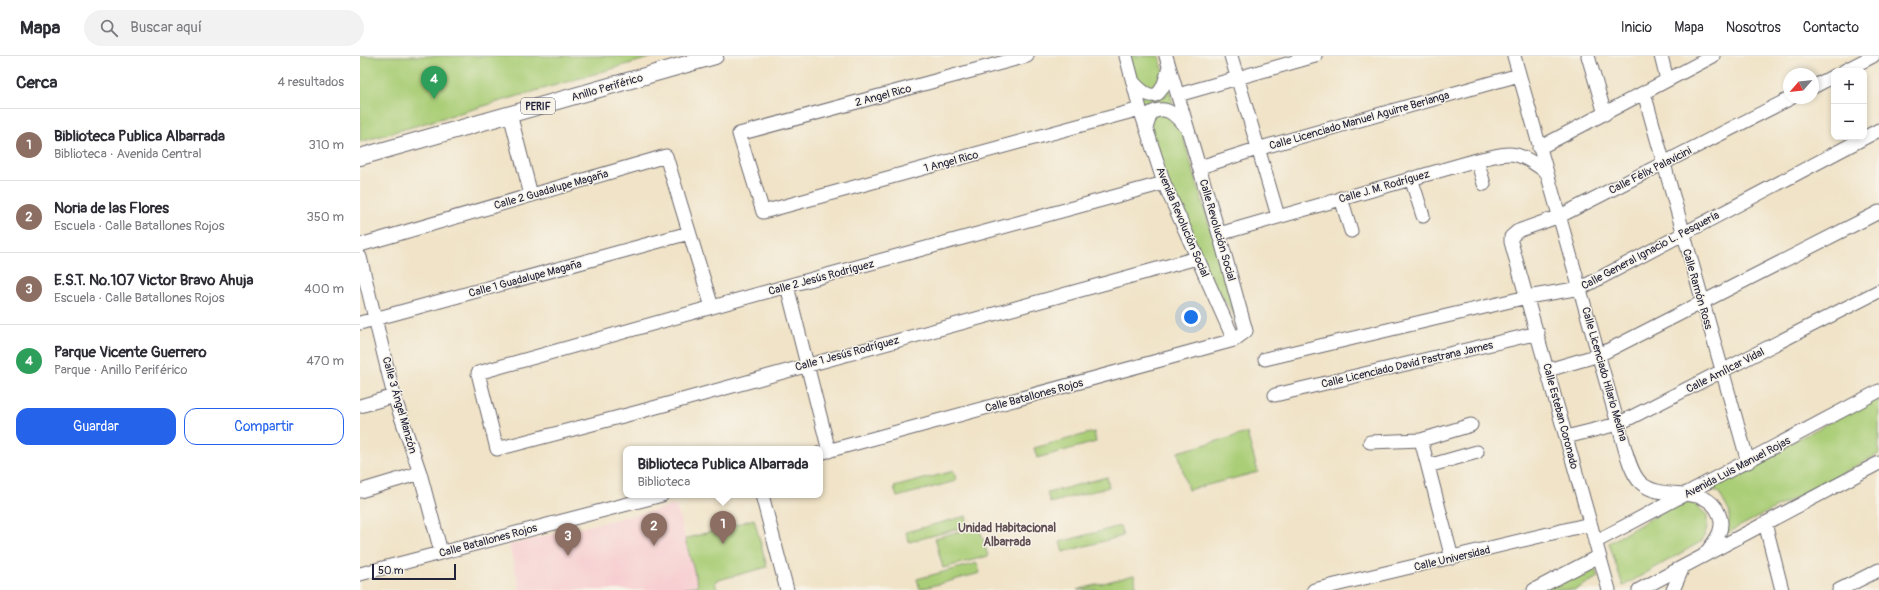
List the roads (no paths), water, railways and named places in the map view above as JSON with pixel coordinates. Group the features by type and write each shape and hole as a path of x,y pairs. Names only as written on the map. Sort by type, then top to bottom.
{"main road":[{"name":"Anillo Periférico","path":"360,157 715,56"}],"street":[{"name":"2 Angel Rico","path":"762,212 739,134 1027,56"},
{"name":"Avenida Revolución Social","path":"1126,56 1140,109 1164,183 1234,340"},
{"path":"1231,56 1257,149 1278,216"},
{"path":"1178,95 1315,56"},
{"name":"Calle Licenciado Hilario Medina","path":"1514,56 1545,171 1560,216 1618,424 1635,477 1642,484 1651,489 1699,496 1708,499 1717,510 1721,520 1721,530 1705,554"},
{"path":"1588,56 1605,114"},
{"path":"1661,56 1667,80"},
{"path":"1539,148 1713,56"},
{"path":"1850,68 1874,56"},
{"name":"Calle Revolución Social","path":"1134,83 1141,91 1148,95 1153,95 1160,91 1164,86 1168,61"},
{"name":"Calle Revolución Social","path":"1168,61 1200,167 1246,331"},
{"name":"Calle Licenciado Manuel Aguirre Berlanga","path":"1200,167 1257,149 1519,75"},
{"path":"1819,84 1831,78"},
{"name":"Calle Ramón Ross","path":"1644,93 1721,372 1748,462"},
{"name":"Calle Félix Palavicini","path":"1511,242 1511,237 1518,231 1560,216 1783,102"},
{"name":"1 Angel Rico","path":"762,212 1140,109"},
{"name":"Calle Revolución Social","path":"1146,128 1151,113 1166,109 1171,111 1189,130"},
{"path":"510,114 531,195"},
{"name":"Calle General Ignacio L. Pesquería","path":"1265,360 1527,297 1580,288 1879,130"},
{"name":"Calle J. M. Rodríguez","path":"1219,234 1411,178 1508,153 1526,157 1545,171"},
{"name":"Calle 2 Guadalupe Magaña","path":"360,244 666,156 689,233"},
{"path":"1477,160 1484,184"},
{"path":"1411,178 1423,216"},
{"name":"Calle 2 Jesús Rodríguez","path":"497,449 478,373 787,286 1164,183"},
{"path":"1341,198 1351,232"},
{"path":"1548,370 1599,355 1879,212"},
{"path":"689,233 712,307"},
{"name":"Calle 1 Guadalupe Magaña","path":"360,323 689,233"},
{"name":"Calle Esteban Coronado","path":"1511,242 1538,333 1599,556 1605,588"},
{"name":"Calle 3 Ángel Manzón","path":"360,257 394,396 420,473 442,552"},
{"name":"Calle 1 Jesús Rodríguez","path":"497,449 642,411 807,364 1197,258"},
{"path":"787,286 807,364 825,452"},
{"name":"Calle Amílcar Vidal","path":"1566,437 1618,424 1879,291"},
{"name":"Calle Batallones Rojos","path":"825,452 1234,340 1246,331"},
{"name":"Calle Licenciado David Pastrana James","path":"1275,395 1538,333"},
{"name":"Avenida Luis Manuel Rojas","path":"1595,542 1879,391"},
{"path":"360,406 394,396"},
{"path":"1370,442 1420,440 1471,425"},
{"path":"1420,440 1452,558"},
{"path":"1428,466 1477,452"},
{"path":"1639,590 1879,463"},
{"path":"360,491 420,473"},
{"name":"Calle Batallones Rojos","path":"360,574 650,498"},
{"path":"763,498 787,590"},
{"path":"1765,523 1782,590"},
{"name":"Calle Universidad","path":"1314,590 1336,588 1590,524"},
{"path":"1534,590 1599,556"},
{"path":"1673,590 1683,567"},
{"path":"1839,590 1879,570"}],"place":[{"name":"Parque Vicente Guerrero","path":"434,99"},
{"name":"Biblioteca Publica Albarrada","path":"723,544"},
{"name":"Noria de las Flores","path":"654,546"},
{"name":"E.S.T. No.107 Victor Bravo Ahuja","path":"568,556"}],"district":[{"name":"Unidad Habitacional Albarrada","path":"1007,535"}]}
